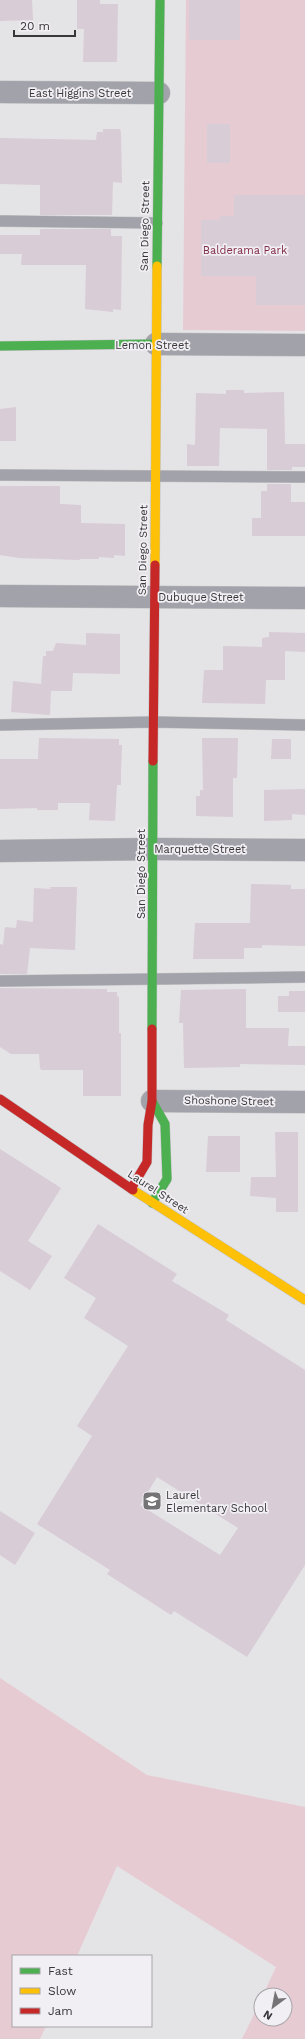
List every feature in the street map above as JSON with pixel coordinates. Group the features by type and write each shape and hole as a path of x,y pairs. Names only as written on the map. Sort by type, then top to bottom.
{"street":[{"name":"San Diego Street","path":"131,1189 147,1162 148,1125 152,1101 153,722 160,0"},
{"name":"East Higgins Street","path":"0,92 159,93"},
{"name":"Lemon Street","path":"0,346 156,344 305,345"},
{"name":"Dubuque Street","path":"0,596 305,598"},
{"name":"Marquette Street","path":"0,851 153,849 305,850"},
{"name":"Laurel Street","path":"0,1099 152,1203 305,1300"},
{"name":"San Diego Street","path":"152,1101 165,1124 167,1179 152,1203"},
{"name":"Shoshone Street","path":"152,1101 305,1102"}],"lane":[{"path":"0,221 157,223"},
{"path":"0,475 305,476"},
{"path":"0,725 153,722 305,724"},
{"path":"0,980 152,977 305,977"}],"green space":[{"name":"Balderama Park","path":"186,0 305,0 305,331 183,330"},
{"path":"0,1678 147,1775 305,1807 305,2039 242,2039 253,2016 253,2027 293,2027 293,1987 267,1987 276,1967 117,1866 77,1955 12,1955 12,2027 46,2027 40,2039 0,2039"}],"building":[{"path":"0,0 32,0 33,20 0,21"},
{"path":"77,0 100,0 100,4 118,4 117,62 83,62 84,29 77,29"},
{"path":"189,0 240,0 240,40 189,40"},
{"path":"207,124 230,124 230,163 207,163"},
{"path":"103,129 120,129 121,133 122,183 113,182 112,215 40,215 40,185 0,184 0,138 96,140 97,132 103,132"},
{"path":"234,195 305,195 305,305 256,305 256,276 201,276 201,220 220,220 220,216 234,216"},
{"path":"40,229 111,229 111,236 122,236 121,310 113,309 113,312 85,309 86,265 21,265 22,254 0,254 0,235 40,235"},
{"path":"226,390 244,390 244,393 284,392 285,444 305,444 305,467 292,467 292,470 267,470 267,429 220,428 219,466 187,466 187,444 195,445 196,393 226,394"},
{"path":"16,407 16,441 0,441 0,409"},
{"path":"267,484 291,484 291,502 305,502 305,536 252,536 252,518 261,518 261,491 267,491"},
{"path":"0,486 60,486 60,504 81,505 81,523 125,524 125,556 114,555 114,558 99,557 99,559 80,560 19,558 0,555"},
{"path":"269,632 305,633 305,652 285,651 285,680 266,680 265,704 202,703 204,670 223,670 223,646 262,647 262,638 269,637"},
{"path":"86,633 120,634 120,674 73,673 72,691 51,691 50,715 11,712 13,681 41,684 43,656 46,656 46,651 53,651 56,643 86,645"},
{"path":"39,738 119,739 119,745 122,745 121,785 117,785 115,821 89,820 90,803 58,803 58,810 37,810 37,808 0,809 0,759 38,759"},
{"path":"202,738 238,738 237,778 233,778 233,817 196,816 196,796 200,796 200,790 203,790"},
{"path":"272,739 291,739 291,759 271,759"},
{"path":"305,789 305,815 292,814 292,820 264,821 264,790"},
{"path":"251,884 291,885 291,889 305,889 305,946 262,945 262,948 244,948 244,959 193,959 195,923 250,923"},
{"path":"50,887 77,887 75,950 30,948 27,974 0,974 0,944 3,945 5,927 16,928 17,920 33,922 34,888 51,889"},
{"path":"0,988 107,989 107,992 117,992 117,996 119,997 119,1033 121,1033 121,1096 83,1096 83,1070 41,1070 39,1054 11,1054 0,1047"},
{"path":"246,989 246,1028 289,1028 288,1046 305,1046 305,1065 240,1064 240,1067 184,1068 183,1023 179,1023 181,990"},
{"path":"289,991 305,991 305,1012 278,1012 278,996 289,996"},
{"path":"275,1132 298,1132 298,1212 276,1212 276,1198 250,1196 251,1177 276,1177"},
{"path":"208,1136 240,1136 240,1172 206,1172"},
{"path":"0,1149 61,1188 28,1241 52,1256 30,1290 0,1271"},
{"path":"98,1224 177,1274 172,1281 229,1315 226,1320 305,1370 305,1565 247,1657 174,1611 171,1615 107,1574 110,1570 37,1524 92,1436 77,1426 128,1346 84,1318 96,1298 64,1278","holes":["157,1477 238,1528 220,1555 140,1505"]},
{"path":"0,1511 35,1533 15,1565 0,1555"}],"traffic: fast":[{"path":"157,266 160,0"},
{"path":"0,346 156,344"},
{"path":"152,1029 153,761"},
{"path":"152,1101 165,1124 167,1179 152,1203"}],"traffic: slow":[{"path":"155,565 157,266"},
{"path":"133,1190 305,1300"}],"traffic: jam":[{"path":"153,761 155,565"},
{"path":"131,1189 147,1162 148,1125 152,1101 152,1029"},
{"path":"0,1099 133,1190"}],"place":[{"name":"Laurel Elementary School","path":"152,1501"}]}
